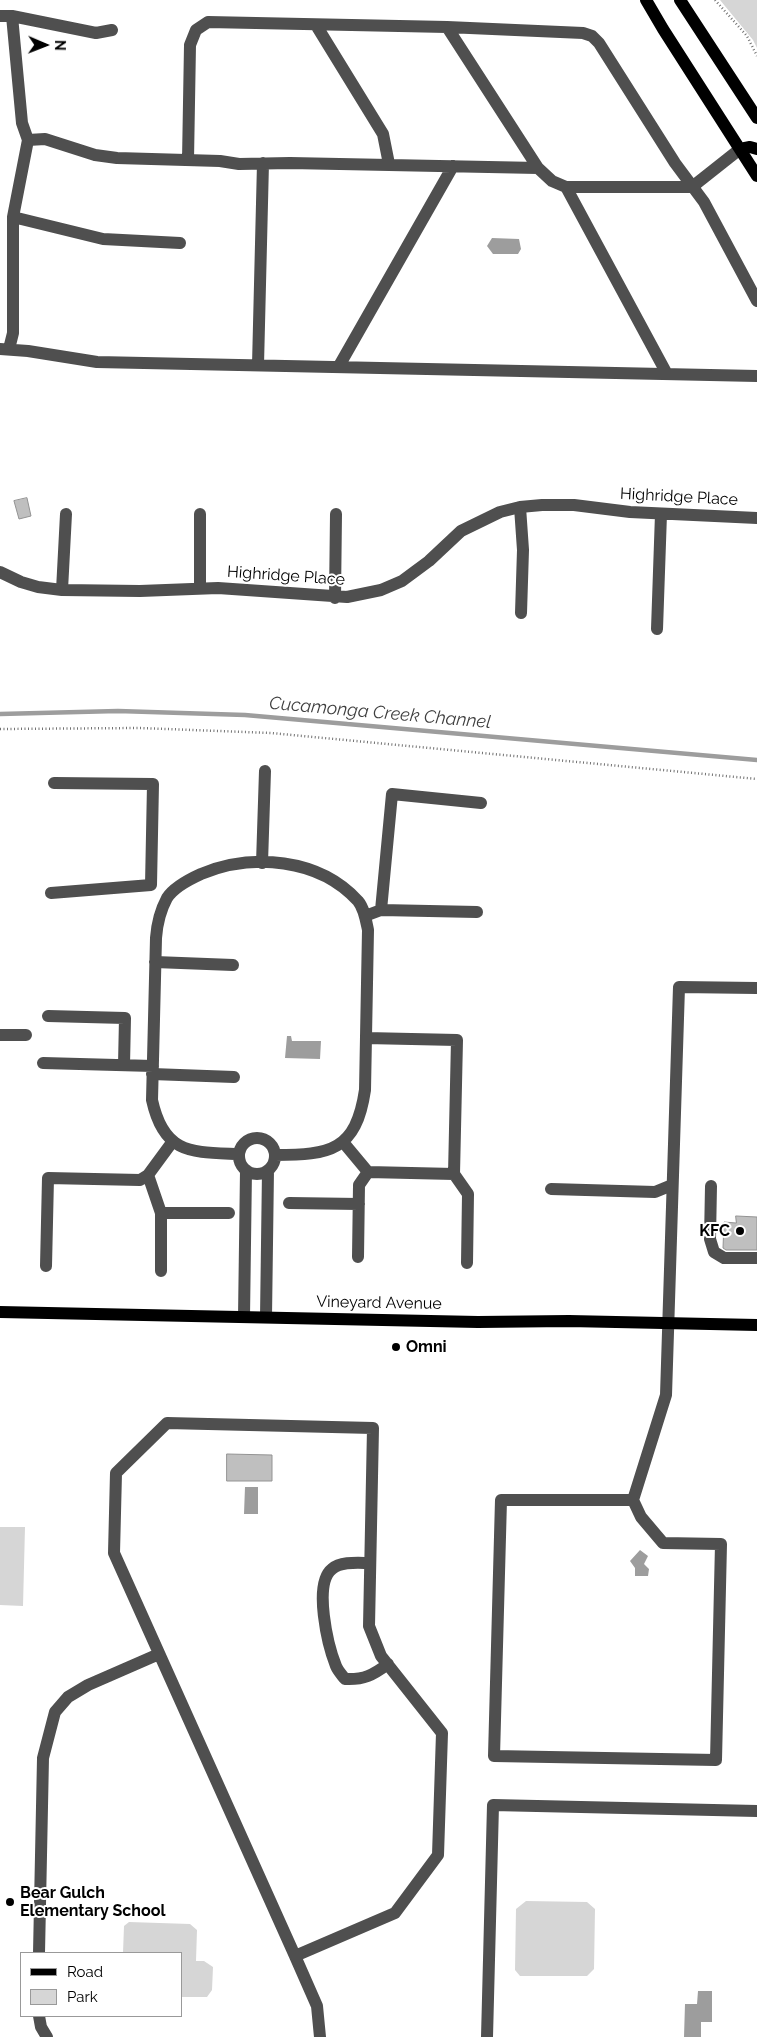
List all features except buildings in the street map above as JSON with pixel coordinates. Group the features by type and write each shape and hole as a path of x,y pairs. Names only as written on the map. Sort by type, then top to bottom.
{"main road":[{"path":"646,0 757,176"},
{"path":"680,0 757,118"},
{"path":"740,149 750,146 757,149"},
{"name":"Vineyard Avenue","path":"0,1312 478,1322 757,1325"}],"street":[{"path":"112,30 96,33 6,16 22,123 28,140 13,217 13,333 4,349 97,362 757,376"},
{"path":"188,160 190,45 196,30 208,22 583,32 592,36 692,188 704,202 757,301"},
{"path":"316,25 383,134 389,164"},
{"path":"447,27 538,168 552,181 566,187 692,188 740,149"},
{"path":"28,140 45,139 96,155 117,158 263,163 538,168"},
{"path":"258,365 263,163"},
{"path":"339,366 453,166"},
{"path":"566,187 667,374"},
{"path":"13,217 103,239 180,243"},
{"name":"Highridge Place","path":"0,572 30,585 62,590 140,591 200,588 335,598 358,596 381,590 402,581 429,561 461,531 500,512 520,507 574,505 661,514 757,518"},
{"path":"520,507 523,550 521,613"},
{"path":"62,590 66,514"},
{"path":"200,514 200,588"},
{"path":"335,598 336,514"},
{"path":"657,630 661,514"},
{"path":"262,863 265,771"},
{"path":"54,783 153,784 151,885"},
{"path":"381,910 392,794 481,803"},
{"path":"239,1154 199,1152 182,1148 163,1132 156,1116 152,1100 155,962 158,920 168,897 189,880 216,868 241,864 285,863 309,869 340,885 359,902 365,916 368,930 365,1090 362,1112 353,1132 343,1142 327,1151 309,1155 275,1155"},
{"path":"51,893 151,885 168,897"},
{"path":"365,916 381,910 477,912"},
{"path":"155,962 233,965"},
{"path":"633,1500 501,1500 494,1756 716,1760 721,1544 663,1542 642,1517 633,1500 666,1395 672,1185 677,1097 679,987 757,988"},
{"path":"48,1016 125,1018 124,1065"},
{"path":"0,1035 26,1035"},
{"path":"366,1038 457,1040 454,1174 468,1194 467,1263"},
{"path":"43,1064 124,1065 153,1070 234,1077"},
{"path":"244,1317 246,1170 239,1154 248,1140 258,1138 268,1141 275,1155 273,1163 268,1170 259,1174 246,1170"},
{"path":"46,1266 48,1178 140,1180 148,1175 173,1141"},
{"path":"343,1142 368,1172 454,1174"},
{"path":"266,1317 268,1170"},
{"path":"358,1258 359,1185 368,1172"},
{"path":"148,1175 161,1213 161,1271"},
{"path":"551,1189 655,1192 672,1185"},
{"path":"711,1186 710,1239 714,1252 724,1258 757,1258"},
{"path":"289,1203 359,1204"},
{"path":"161,1213 228,1213"},
{"path":"295,1956 395,1912 438,1855 442,1733 382,1656 369,1626 373,1428 167,1423 116,1473 114,1553 317,2006 320,2037"},
{"path":"370,1563 347,1564 332,1568 325,1578 323,1616 336,1668 345,1679 360,1680 373,1675 388,1664"},
{"path":"39,1952 43,1758 55,1712 68,1697 88,1685 159,1654"},
{"path":"487,2037 493,1804 757,1810"},
{"path":"39,2017 41,2027 47,2037"}],"path":[{"path":"715,0 747,36 757,56"},
{"path":"0,729 140,728 271,733 757,779"}],"green space":[{"path":"720,0 757,0 757,48 753,40"},
{"path":"0,1527 25,1527 23,1606 0,1605"},
{"path":"526,1901 587,1902 595,1909 594,1969 587,1976 520,1976 515,1970 516,1909"},
{"path":"129,1922 190,1924 197,1930 196,1961 204,1961 213,1967 212,1990 207,1997 182,1997 182,1952 123,1952 124,1926"}],"shaded area":[{"path":"492,238 519,239 521,249 518,254 493,254 487,246"},
{"path":"287,1036 291,1036 292,1041 321,1041 320,1059 285,1058"},
{"path":"245,1487 258,1487 258,1514 244,1514"},
{"path":"640,1550 648,1556 644,1564 649,1569 648,1576 635,1576 635,1568 630,1561"},
{"path":"698,1991 712,1991 712,2022 701,2022 701,2037 684,2037 685,2004 697,2004"}],"waterway":[{"name":"Cucamonga Creek Channel","path":"0,714 118,711 245,715 757,760"}],"place":[{"name":"KFC","path":"740,1231"},
{"name":"Omni","path":"396,1347"},
{"name":"Bear Gulch Elementary School","path":"10,1902"}]}
